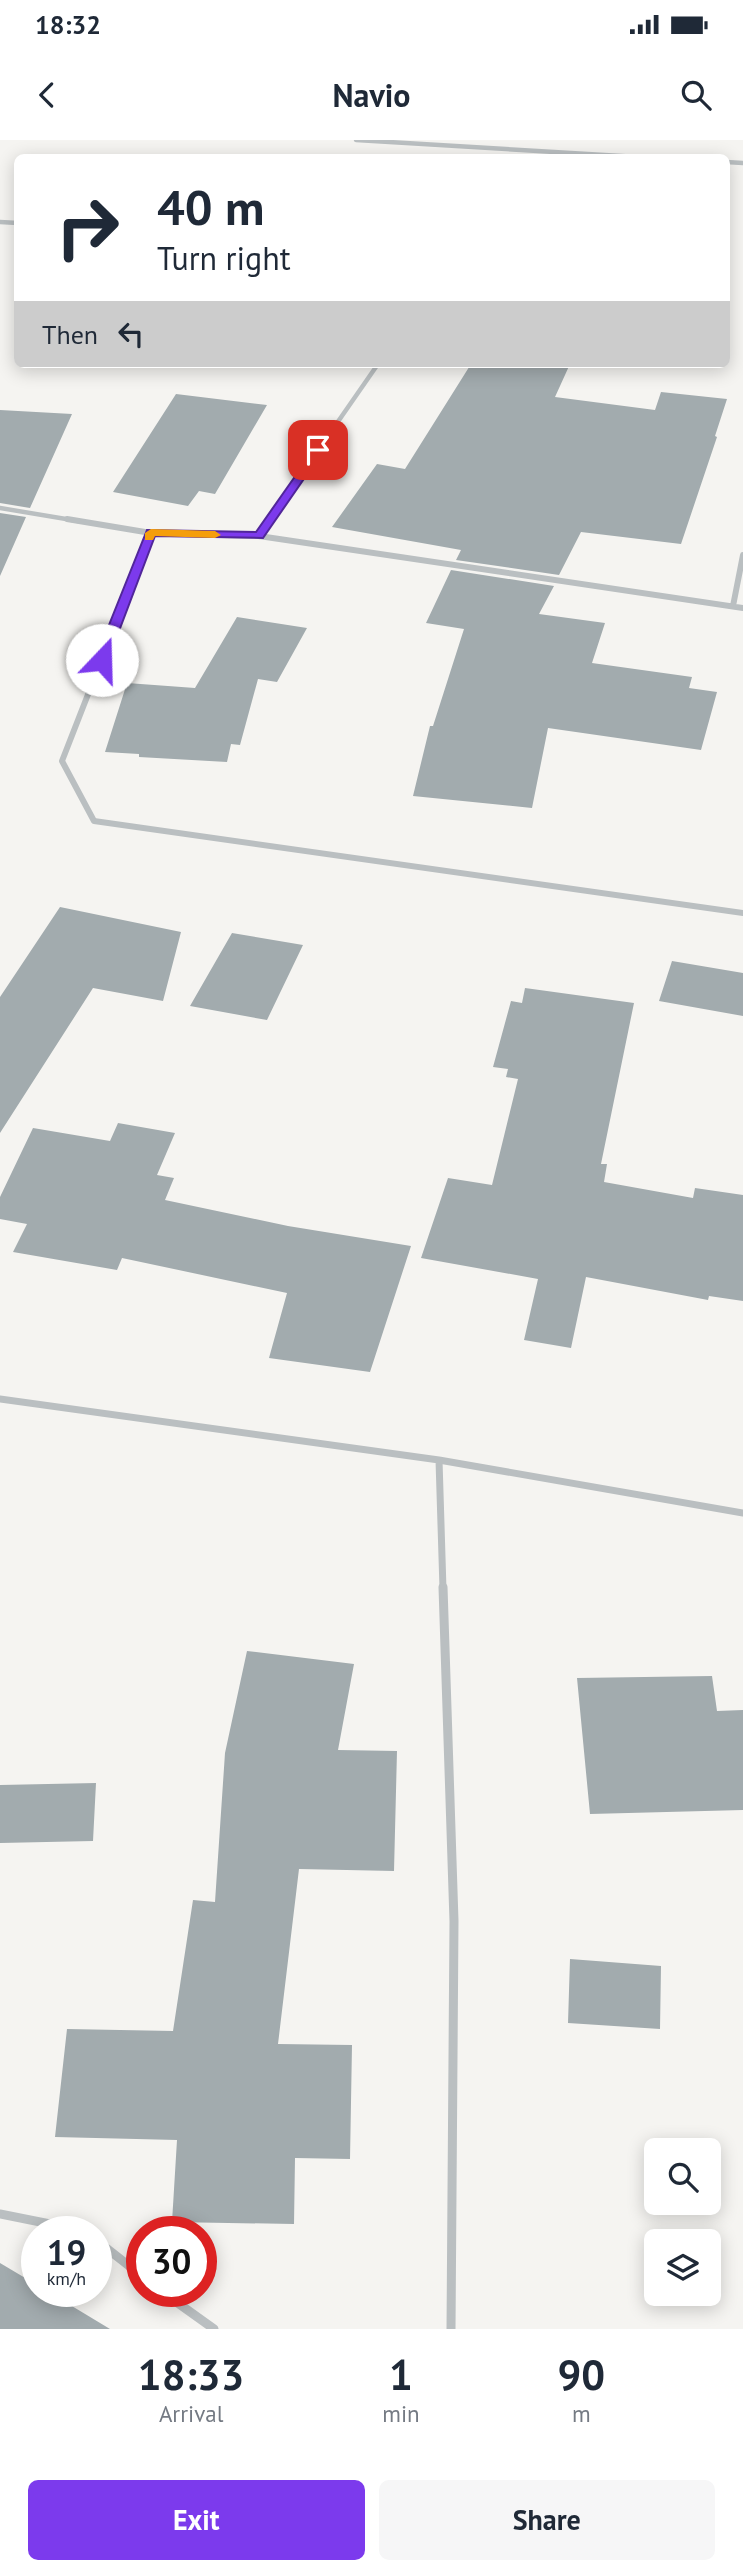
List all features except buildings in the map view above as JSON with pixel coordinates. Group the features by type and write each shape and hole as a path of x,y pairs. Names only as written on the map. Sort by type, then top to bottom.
{"street":[{"path":"356,140 589,154"},
{"path":"259,536 375,368"},
{"path":"0,508 151,533 259,536 743,608"},
{"path":"151,533 62,761 94,821 743,913"},
{"path":"733,606 743,555"},
{"path":"0,1399 439,1460 743,1513"},
{"path":"439,1460 454,1921 451,2329"},
{"path":"0,2214 21,2218"},
{"path":"112,2253 126,2263"},
{"path":"183,2307 214,2329"}],"slow traffic":[{"path":"149,538 151,533 215,535"}],"route":[{"path":"102,660 151,533 259,536 318,450"}]}
